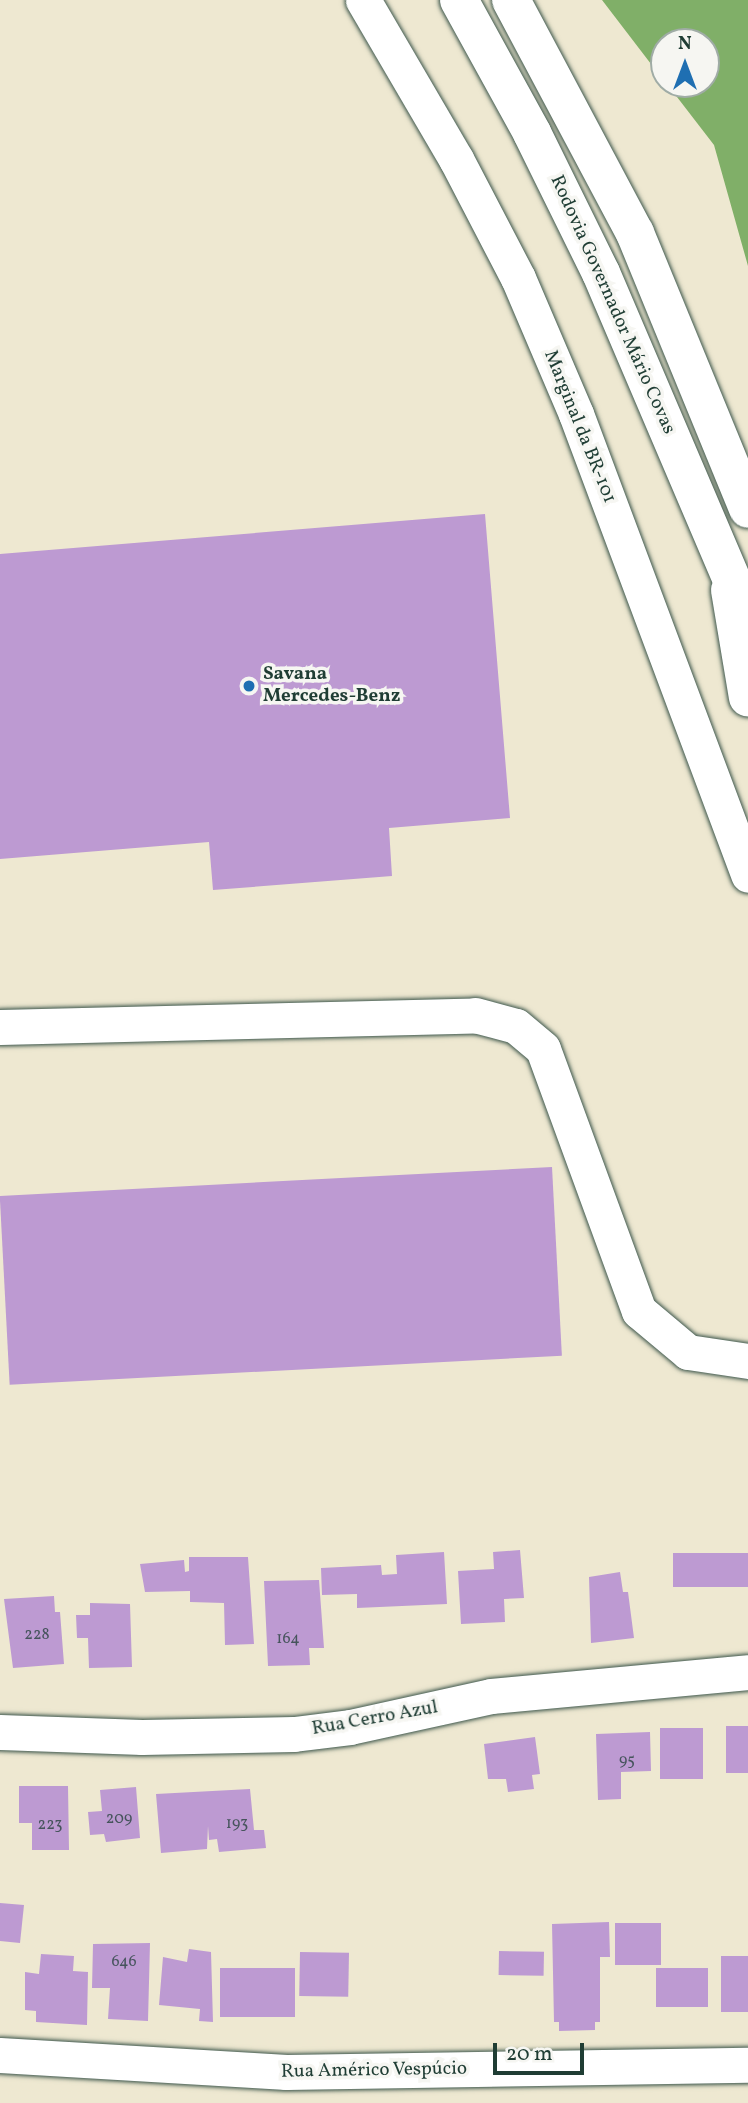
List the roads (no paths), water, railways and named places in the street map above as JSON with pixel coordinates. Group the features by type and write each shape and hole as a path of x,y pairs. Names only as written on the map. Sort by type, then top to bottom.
{"highway":[{"name":"Rodovia Governador Mário Covas","path":"459,0 532,133 601,273 748,618"},
{"path":"511,0 635,233 748,509"},
{"path":"725,561 748,697"}],"street":[{"name":"Marginal da BR-101","path":"363,0 456,159 518,278 576,414 748,875"},
{"path":"0,1027 475,1015 516,1026 543,1049 639,1311 688,1352 742,1354"},
{"name":"Rua Cerro Azul","path":"0,1732 142,1737 294,1734 491,1696 748,1672"},
{"name":"Rua Américo Vespúcio","path":"0,2055 253,2087 748,2066"}],"place":[{"name":"Savana Mercedes-Benz","path":"249,686"}]}
